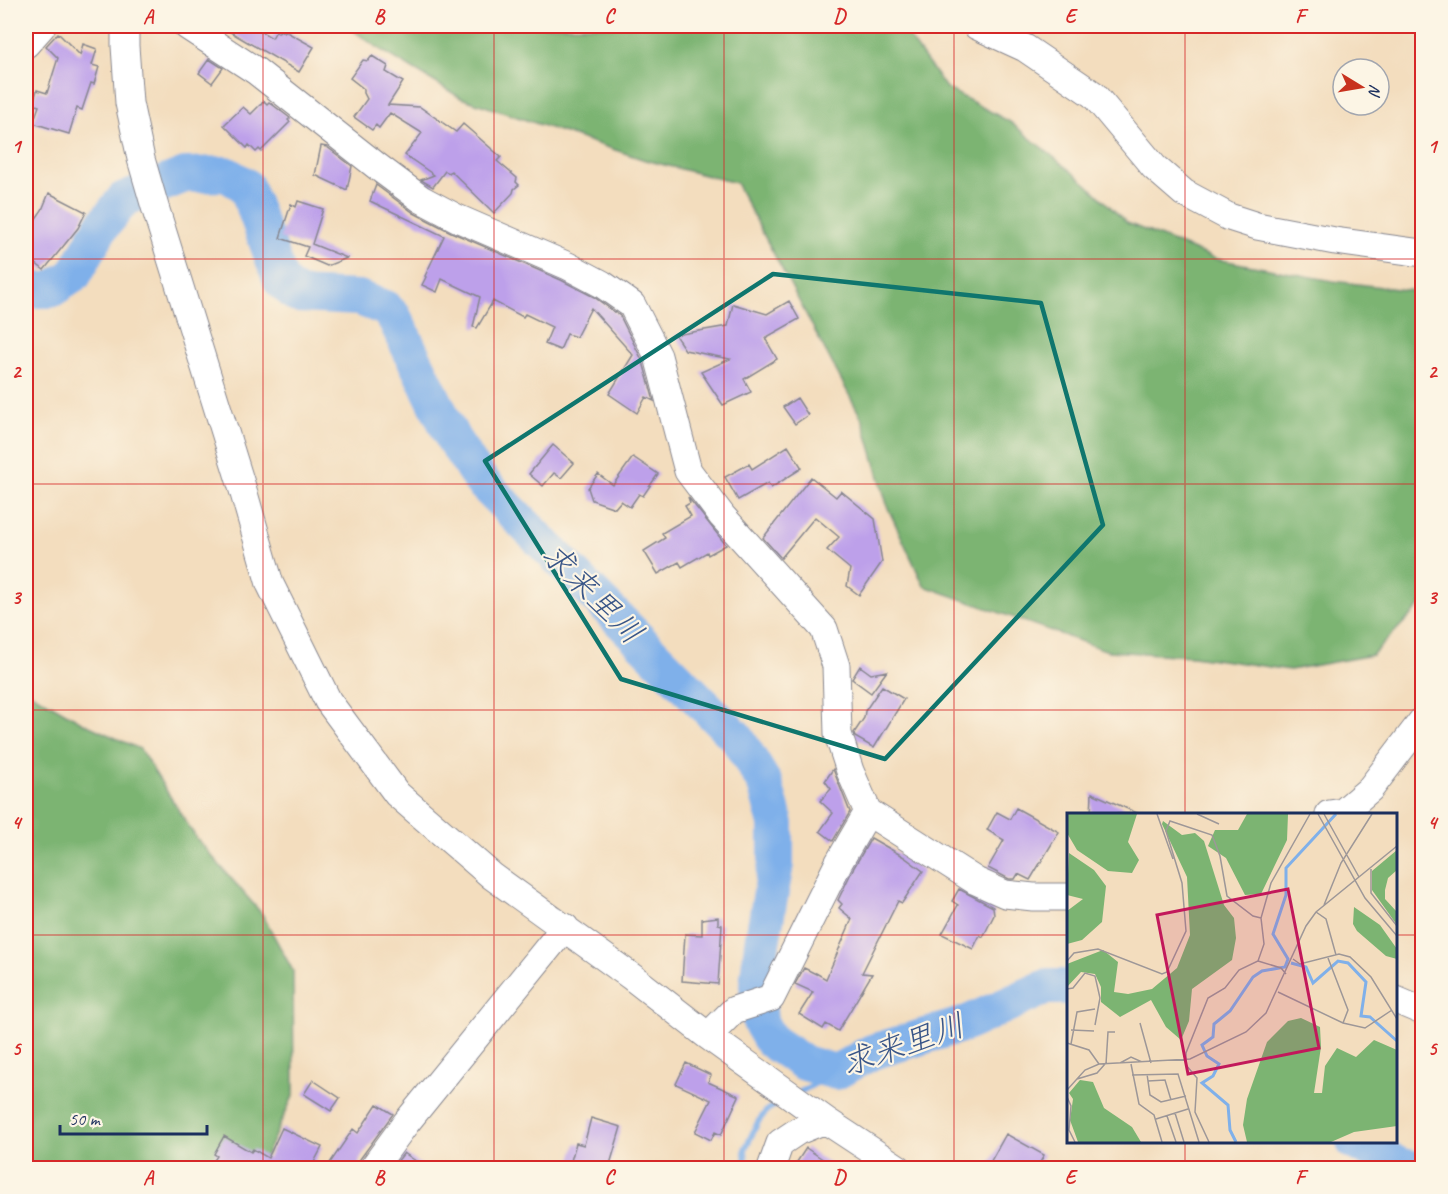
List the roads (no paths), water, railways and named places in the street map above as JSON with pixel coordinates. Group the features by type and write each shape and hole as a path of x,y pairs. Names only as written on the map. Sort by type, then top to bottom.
{"street":[{"path":"26,44 42,26"},
{"path":"125,26 124,46 129,103 141,159 155,207 270,584 328,701 397,794 492,876 565,927 708,1036 818,1115 898,1168"},
{"path":"187,26 256,71 421,199 457,218 568,266 602,284 632,305 658,356 688,471 722,516 824,629 836,666 838,734 850,771 868,812 976,881 1005,894 1067,897"},
{"path":"977,26 1025,48 1095,95 1154,167 1184,193 1228,217 1257,226 1335,241 1422,253"},
{"path":"1336,813 1343,812 1370,789 1422,721"},
{"path":"708,1036 734,1010 771,998 839,862 868,812"},
{"path":"372,1168 565,927"},
{"path":"1397,1001 1422,1011"},
{"path":"771,1168 780,1143 818,1115"}],"waterway":[{"name":"求来里川","path":"26,287 29,290 51,290 74,275 100,229 124,199 185,175 226,174 246,186 281,281 297,295 359,298 385,308 394,317 453,439 481,481 737,738 765,784 776,824 776,864 757,985 760,1022 771,1041 804,1063 836,1072 872,1052 965,1024 1046,987 1067,987"},
{"path":"800,1092 836,1072"},
{"path":"746,1168 745,1149 758,1122 767,1110 786,1099"},
{"name":"求来里川","path":"1356,1143 1401,1166 1413,1168"}]}
